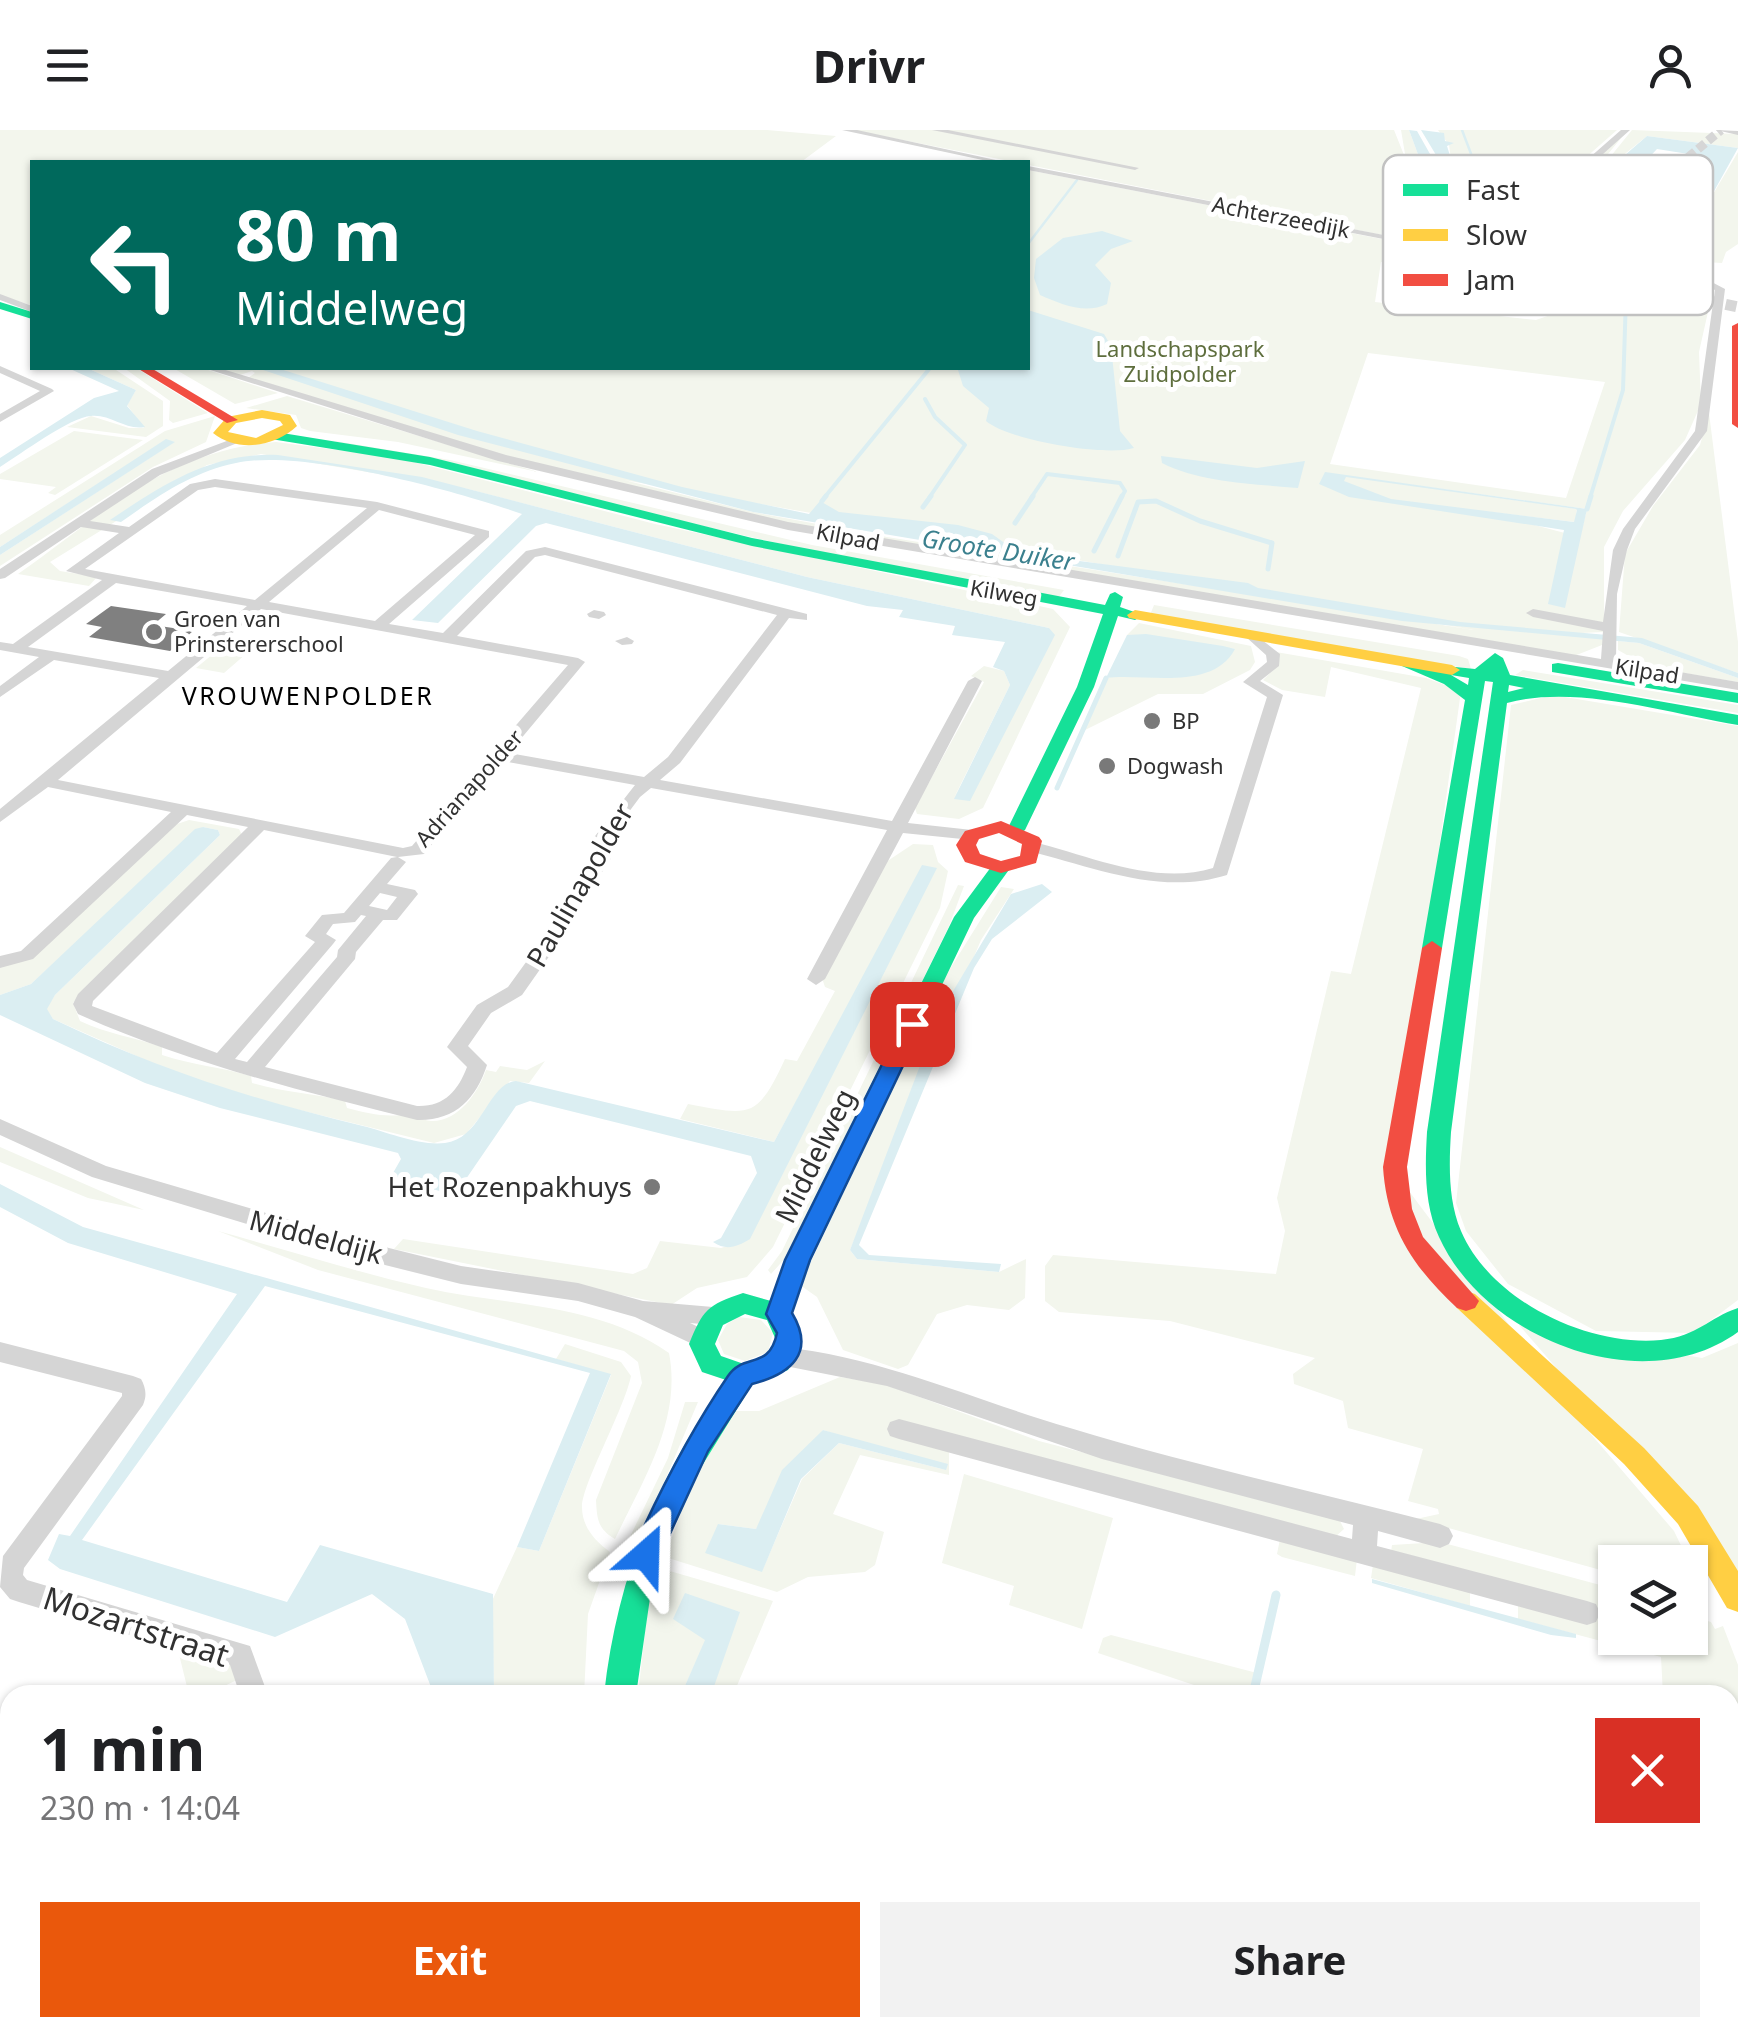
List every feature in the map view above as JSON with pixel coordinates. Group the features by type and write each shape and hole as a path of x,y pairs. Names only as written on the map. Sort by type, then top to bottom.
{"main road":[{"path":"1738,326 1738,424"},
{"path":"147,370 234,428"},
{"path":"170,370 234,428"},
{"name":"Kilweg","path":"234,428 281,416 288,420 282,433 475,462 657,508 1489,682 1738,720"},
{"path":"980,852 1009,829 1071,717 1109,624 1112,603"},
{"name":"Kilweg","path":"1112,603 1254,637 1403,662 1489,682 1738,698"},
{"path":"1489,682 1436,1176 1452,1240 1484,1282 1557,1332 1637,1352 1686,1347 1738,1318"},
{"path":"1489,682 1395,1167 1396,1196 1407,1236 1458,1294 1634,1456 1688,1516 1738,1598"},
{"path":"1009,829 1032,853"},
{"path":"980,852 1032,853"},
{"name":"Middelweg","path":"779,1314 798,1260 964,917 980,852"},
{"name":"Middelweg","path":"750,1303 798,1260"},
{"path":"750,1303 779,1314 787,1324 787,1349 769,1369 744,1376 716,1368 704,1355 701,1339 713,1316 730,1306 750,1303"},
{"path":"698,1444 716,1368"},
{"path":"620,1685 622,1640 630,1595 698,1444 744,1376"}],"street":[{"path":"846,130 991,160"},
{"path":"936,130 1136,168"},
{"path":"1598,155 1626,130"},
{"path":"1720,130 1738,133"},
{"name":"Achterzeedijk","path":"1030,168 1383,237"},
{"path":"1608,664 1612,594 1620,550 1629,529 1700,431 1720,289 1713,284"},
{"path":"0,369 53,393 2,417"},
{"name":"Kilpad","path":"216,370 502,458 719,512 1052,574 1738,686"},
{"path":"0,575 77,523 234,428"},
{"path":"77,523 131,531 194,487 216,483 377,506 484,534 380,624"},
{"path":"0,818 377,506"},
{"name":"Adrianapolder","path":"44,782 403,853 418,850 578,662 73,570 131,531"},
{"name":"Paulinapolder","path":"223,1059 417,1113 433,1115 451,1109 473,1078 477,1065 457,1046 484,1008 515,992 567,918 568,908 602,859 600,840 647,782 674,760 793,615 546,551 531,554 448,636"},
{"path":"5,651 114,578"},
{"path":"1533,613 1610,633"},
{"path":"1032,853 1073,860 1093,871 1204,880 1221,871 1275,695 1250,682 1274,663 1273,654 1254,637"},
{"path":"5,651 165,681"},
{"path":"0,693 44,660"},
{"path":"816,979 976,681"},
{"path":"499,756 898,827 980,852"},
{"path":"0,962 27,955 183,810"},
{"path":"260,825 82,1004 141,1036 223,1059 327,940 314,936 320,926 332,916 348,918 397,862"},
{"path":"356,909 391,916 409,894 375,886"},
{"path":"344,954 378,914"},
{"path":"255,1066 350,955 320,949"},
{"path":"292,980 324,986"},
{"path":"269,1007 301,1013"},
{"name":"Middeldijk","path":"0,1126 98,1172 169,1196 462,1276 578,1292 642,1310 713,1316"},
{"name":"Middeldijk","path":"642,1310 665,1326 701,1339"},
{"path":"787,1349 908,1381 1058,1436 1440,1536"},
{"name":"Mozartstraat","path":"0,1352 133,1386 134,1398 12,1564 9,1578 19,1590 240,1655 250,1685"},
{"path":"899,1429 1587,1613"},
{"path":"1364,1554 1367,1516"}],"green space":[{"path":"0,130 767,130 836,136 804,160 30,160 30,305 0,295"},
{"path":"852,130 1394,130 1404,155 1383,155 1383,235 1030,165 1030,160 1004,160"},
{"path":"1401,130 1409,130 1418,155 1405,155"},
{"path":"1438,130 1617,130 1589,155 1450,155 1449,145"},
{"path":"1632,130 1738,134 1738,148 1647,136 1624,155 1612,155"},
{"path":"1738,152 1738,244 1726,252 1722,263 1713,262 1713,194"},
{"name":"Landschapspark Zuidpolder","path":"1030,170 1383,239 1375,302 1383,303 1383,315 1491,315 1536,320 1550,315 1707,315 1699,352 1701,404 1685,440 1623,511 1604,547 1604,632 1557,634 1603,639 1602,645 1574,656 908,547 725,510 516,459 248,378 255,373 252,371 240,375 224,370 1030,370","holes":["1368,353 1605,382 1566,498 1330,464","1341,475 1587,509 1580,537 1482,511 1575,522 1577,509","624,480 1474,630 887,537 753,512"]},
{"path":"91,370 116,370 163,401 163,426 146,437 67,427 91,416 129,428 144,428 127,405 136,390"},
{"path":"127,370 139,370 208,413 173,423 169,420 170,401"},
{"path":"176,370 208,370 278,393 235,404"},
{"path":"287,396 538,472 398,442 310,431 301,428 296,415 246,408"},
{"path":"1709,413 1738,642 1738,673 1619,632 1625,554 1653,506 1700,445"},
{"path":"215,416 206,442 153,467 0,566 0,555 174,442 166,440 0,547 0,535 165,431"},
{"path":"74,431 143,440 55,495 48,493 56,487 0,479 0,474"},
{"path":"329,440 450,460 812,545 1064,590 1058,598 838,557"},
{"path":"276,442 398,458 655,524 1053,609 1070,627 983,808 959,819 917,814 915,808 984,682 971,676 984,666 1004,671 1010,685 954,798 1049,628 807,577 468,489 261,454 207,465 50,562 60,571 97,577 89,586 18,574 134,490 165,473 235,448"},
{"path":"1154,605 1459,656 1468,659 1471,669 1150,615"},
{"path":"1139,623 1251,646 1255,662 1250,670 1203,694 1158,694 1083,731 1106,678 1235,649 1127,635"},
{"path":"235,636 262,640 224,673 196,668"},
{"path":"1618,641 1639,643 1738,678 1738,682 1648,667 1618,650"},
{"path":"1276,652 1426,678 1461,691 1394,1171 1590,1433 1674,1531 1681,1545 1598,1545 1598,1569 1416,1519 1439,1514 1438,1509 1408,1501 1423,1449 1348,1428 1343,1401 1294,1384 1293,1374 1315,1358 1170,1321 1059,1312 1045,1301 1045,1266 1053,1255 1276,1274 1285,1231 1277,1198 1331,971 1351,974 1421,688 1331,667 1325,697 1282,690 1263,680 1278,665"},
{"path":"1523,670 1738,705 1738,713 1515,675"},
{"path":"1553,695 1738,726 1738,1300 1694,1333 1596,1331 1508,1284 1466,1231 1456,1203 1511,705"},
{"path":"189,820 239,829 242,835 73,1003 80,1021 162,1047 162,1055 251,1076 252,1083 345,1101 347,1108 368,1113 408,1115 431,1121 450,1117 466,1104 486,1070 496,1072 500,1066 527,1070 545,1061 529,1083 510,1081 466,1134 434,1143 271,1103 177,1074 53,1019 46,1009 55,995 220,835 218,830 203,827 31,984 0,995 0,967 30,959 174,825"},
{"path":"913,844 933,845 938,862 948,871 940,908 773,1247 747,1277 697,1288 671,1305 394,1249 403,1239 633,1274 647,1268 660,1241 721,1248 749,1239 936,868 842,1017 774,1142 680,1119 688,1104 739,1111 750,1108 767,1093 785,1059 797,1061 835,991 825,987 822,978 886,862"},
{"path":"958,885 964,886 949,926 789,1254 771,1274 768,1270 782,1251"},
{"path":"1001,887 1014,889 981,940 850,1250 857,1259 999,1272 1026,1259 1025,1298 1009,1310 967,1305 937,1314 908,1365 898,1369 843,1350 817,1297 800,1285 945,977"},
{"path":"0,1147 144,1210 88,1198 0,1162"},
{"path":"218,1231 426,1288 582,1315 612,1324 669,1353 672,1378 665,1426 648,1472 615,1539 600,1523 596,1500 642,1383 638,1362 624,1351 318,1270"},
{"path":"739,1317 761,1320 773,1333 768,1352 745,1361 724,1354 718,1340 727,1324"},
{"path":"1519,1325 1702,1358 1738,1343 1738,1577"},
{"path":"565,1344 621,1362 631,1376 582,1507 590,1533 610,1552 588,1614 584,1685 494,1685 492,1601 517,1547 539,1551 611,1375 556,1359"},
{"path":"840,1377 884,1384 1039,1441 1339,1519 1344,1529 1334,1538 949,1449 949,1475 860,1455 833,1514 884,1532 875,1565 865,1572 808,1577 777,1592 665,1557 698,1465 729,1411 759,1411","holes":["823,1430 946,1470 839,1443 802,1479 762,1571 718,1524 756,1529"]},
{"path":"685,1402 698,1402 638,1544 626,1545 668,1458"},
{"path":"964,1474 1113,1518 1082,1629 1009,1605 1014,1586 942,1563"},
{"path":"1280,1539 1357,1559 1355,1576 1282,1557 1277,1554"},
{"path":"1440,1542 1598,1584 1598,1640 1518,1619 1518,1601 1391,1552 1392,1545"},
{"path":"1373,1565 1470,1587 1470,1606 1371,1578"},
{"path":"663,1569 773,1601 737,1685 714,1685 739,1611 706,1640 686,1685 639,1685 651,1577"},
{"path":"1708,1621 1715,1629 1723,1626 1738,1665 1738,1685 1662,1685 1661,1657 1653,1655 1708,1655"},
{"path":"1111,1635 1257,1673 1255,1685 1194,1685 1098,1653 1103,1638"},
{"path":"177,1646 233,1666 237,1680 226,1685 187,1685"}],"water":[{"path":"1409,130 1417,131 1431,155 1418,155"},
{"path":"1421,130 1444,133 1445,141 1454,143 1447,146 1450,155 1436,155"},
{"path":"1647,136 1738,148 1713,193 1713,155 1657,149 1651,155 1625,155"},
{"path":"1102,231 1133,241 1111,249 1095,265 1111,283 1107,304 1082,308 1040,295 1034,278 1036,259 1063,238"},
{"path":"1030,311 1104,334 1111,346 1120,431 1134,448 1102,450 1057,445 997,428 986,421 989,408 963,386 958,370 1030,370"},
{"path":"72,370 91,370 136,390 127,406 145,427 131,427 98,416 82,418 0,467 0,458 94,398 119,391"},
{"name":"Groote Duiker","path":"263,370 283,370 477,431 682,487 809,514 820,501 839,512 958,525 992,534 1006,544 1019,543 1049,557 1248,583 1258,588 1460,622 1642,638 1738,673 1738,678 1639,643 1402,621 753,512 458,435"},
{"path":"166,439 175,442 0,555 0,547"},
{"path":"278,455 422,477 807,577 1049,628 1055,635 970,801 954,799 1010,685 1004,671 993,667 1005,642 952,635 955,626 899,617 903,610 867,606 546,523 536,526 438,623 412,620 522,514 459,494 338,466 265,460 236,463 190,479 121,522 110,520 189,473 231,459"},
{"path":"1161,456 1257,468 1305,461 1298,488 1194,475 1162,463"},
{"path":"1325,472 1587,509 1565,608 1548,604 1564,530 1349,497 1319,484","holes":["1346,477 1576,509 1574,522 1391,499 1344,481"]},
{"path":"1146,634 1235,649 1211,671 1195,676 1106,678 1127,635"},
{"path":"195,829 218,830 220,835 55,995 47,1009 53,1019 205,1081 403,1138 435,1143 458,1139 468,1132 498,1091 516,1081 774,1142 922,865 937,868 750,1239 727,1247 713,1242 721,1238 757,1173 751,1156 530,1101 516,1106 455,1195 401,1181 393,1173 401,1159 398,1153 220,1108 145,1083 0,1015 0,995 31,984"},
{"path":"1042,884 1052,892 992,939 974,968 859,1245 869,1255 1001,1264 999,1272 857,1259 850,1250 940,1013 1011,894"},
{"path":"0,1184 83,1227 611,1374 539,1551 517,1547 590,1373 265,1286 82,1540 287,1602 320,1545 493,1594 494,1685 430,1685 405,1619 372,1594 275,1637 60,1569 48,1560 59,1534 70,1536 237,1294 68,1243 0,1207"},
{"path":"823,1430 948,1464 946,1470 839,1443 801,1479 762,1572 705,1553 718,1524 756,1529 782,1470"},
{"path":"1372,1579 1576,1634 1576,1638 1551,1635 1372,1583"},
{"path":"685,1593 740,1612 714,1685 685,1685 705,1640 673,1619"}],"building":[{"path":"111,606 166,614 153,625 193,631 170,651 89,637 102,627 86,624"}],"waterway":[{"path":"1462,130 1471,155"},
{"path":"1030,241 1077,180"},
{"path":"1590,498 1623,390 1625,315"},
{"path":"824,498 928,370"},
{"path":"925,399 935,417 965,445 929,498"},
{"path":"1031,498 1047,474 1120,483 1125,491 1121,498"},
{"path":"822,501 826,496"},
{"path":"923,507 931,496"},
{"path":"1015,523 1033,496"},
{"path":"1094,551 1122,496"},
{"path":"1587,509 1591,496"},
{"path":"1118,556 1138,502 1156,501 1200,521 1272,543 1268,569"},
{"path":"1057,788 1106,678"},
{"path":"1255,1685 1276,1595"}],"tunnel":[{"path":"1691,155 1721,130"},
{"path":"1713,302 1738,307"}],"traffic: fast":[{"path":"0,305 30,315"},
{"path":"276,436 430,461 752,542 1135,615"},
{"path":"1016,830 1085,687 1115,597"},
{"path":"1432,948 1478,675 1495,658 1502,674 1439,1132 1439,1187 1447,1227 1470,1267 1493,1292 1522,1313 1589,1343 1659,1351 1698,1343 1738,1318"},
{"path":"1403,663 1450,680 1474,698"},
{"path":"1558,668 1738,698"},
{"path":"1452,670 1738,720"},
{"path":"1498,700 1531,691 1567,691"},
{"path":"779,1314 798,1259 964,917 1001,867"},
{"path":"743,1303 776,1313 789,1340 779,1362 744,1375 711,1364 702,1344 713,1318 743,1303"},
{"path":"621,1685 635,1598 666,1505 696,1446 744,1375"}],"traffic: slow":[{"path":"262,414 285,418 290,426 256,442 237,441 220,433 232,420 262,414"},
{"path":"1135,615 1452,670"},
{"path":"1466,1301 1634,1456 1688,1515 1738,1598"}],"traffic: jam":[{"path":"1738,326 1738,424"},
{"path":"146,370 232,420"},
{"path":"1001,827 1032,841 1029,859 1001,867 972,858 966,845 972,835 1001,827"},
{"path":"1432,948 1395,1167 1397,1190 1406,1227 1423,1257 1466,1301"}],"place":[{"name":"Groen van Prinstererschool","path":"154,632"},
{"name":"BP","path":"1152,721"},
{"name":"Dogwash","path":"1107,766"},
{"name":"Het Rozenpakhuys","path":"652,1187"}],"district":[{"name":"VROUWENPOLDER","path":"308,696"}],"route":[{"path":"646,1555 698,1444 744,1376 769,1369 786,1354 790,1332 779,1314 798,1260 912,1024"}]}
